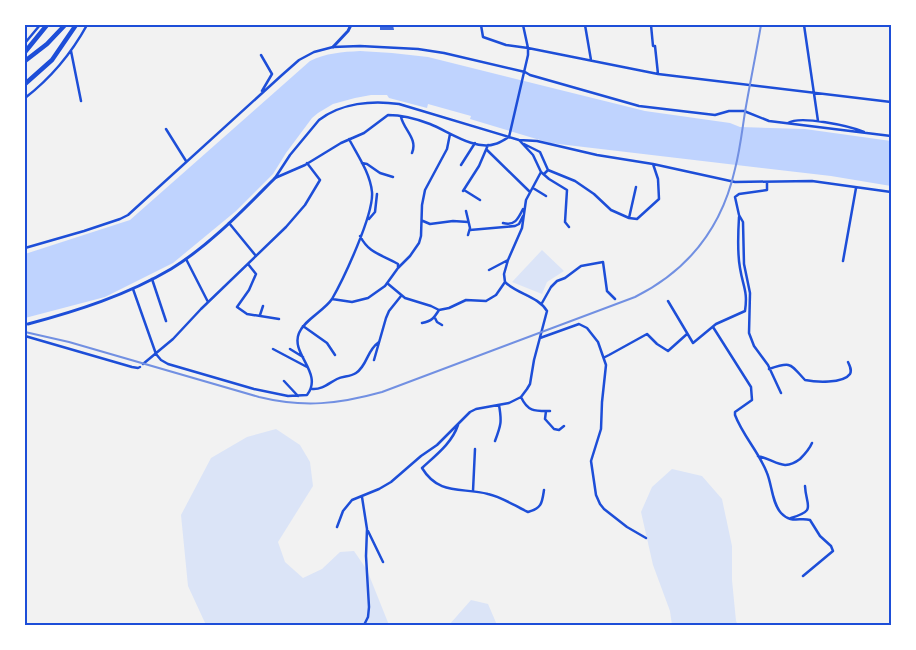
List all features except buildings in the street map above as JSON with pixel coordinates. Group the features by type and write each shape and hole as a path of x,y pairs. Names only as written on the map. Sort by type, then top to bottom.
{"highway":[{"path":"25,52 47,25"},
{"path":"25,61 47,44 65,25"},
{"path":"25,84 52,60 76,25"}],"street":[{"path":"25,43 40,25"},
{"path":"25,98 46,80 71,51 87,25"},
{"path":"333,47 351,25"},
{"path":"480,25 483,37 506,45 658,74 891,102"},
{"path":"275,178 364,133 388,116 418,120 465,141 475,143 495,144 509,136 525,74 528,48 523,25"},
{"path":"585,25 591,60"},
{"path":"651,25 653,46 656,46 658,74"},
{"path":"804,25 818,121"},
{"path":"25,248 128,215 299,60 314,52 333,47 360,46 418,49 444,53 639,106 715,115 736,110 769,120 891,136"},
{"path":"71,51 81,101"},
{"path":"261,55 272,74 262,93"},
{"path":"26,325 75,310 133,288 186,259 229,223 275,178 290,155 319,120 330,112 369,101 399,104 519,140 540,152 548,170 575,181 594,194 611,210 629,218 637,219 641,217 658,199 658,179 654,164"},
{"path":"401,117 404,127 414,141 412,153"},
{"path":"788,123 796,120 818,121 846,125 868,134"},
{"path":"166,129 186,161"},
{"path":"332,299 352,302 360,301 376,293 410,256 418,243 422,229 422,205 426,190 447,149 450,134"},
{"path":"133,288 156,354 161,360 180,368 270,393 307,395 312,389 313,382 302,357 298,335 303,326 327,306 332,299 371,208 372,193 366,172 350,139"},
{"path":"519,140 537,141 597,155 654,164 735,182 812,181 891,192"},
{"path":"519,140 533,155 543,173 567,190 565,222 569,227"},
{"path":"461,165 475,143"},
{"path":"480,200 464,190 488,145"},
{"path":"487,150 530,192"},
{"path":"25,336 138,368 147,358 156,354 173,339 208,302 286,227 305,205 320,180 307,162"},
{"path":"360,162 368,164 380,173 394,177"},
{"path":"503,223 512,224 516,222 530,192 543,173 548,170"},
{"path":"668,301 693,343 716,324 745,311 746,292 740,269 738,250 739,216 735,197 743,192 767,190 767,182"},
{"path":"629,218 636,187"},
{"path":"533,188 546,196"},
{"path":"843,261 856,188"},
{"path":"367,219 375,212 377,194"},
{"path":"387,283 401,296 439,310 449,308 466,300 491,299 499,292 505,282 504,274 508,260 522,228 524,208"},
{"path":"466,212 470,230 468,235"},
{"path":"470,230 514,226 518,224 524,214"},
{"path":"739,216 743,222 744,264 750,293 749,333 754,346 769,369 781,393"},
{"path":"422,221 430,224 453,221 468,222"},
{"path":"229,223 256,256"},
{"path":"360,236 365,245 376,255 398,264 398,268"},
{"path":"186,259 208,302"},
{"path":"489,270 508,260"},
{"path":"542,303 550,286 557,280 565,278 581,266 598,262 603,262 607,291 615,299"},
{"path":"248,264 256,274 249,290 237,307 247,314 279,320"},
{"path":"152,279 166,321"},
{"path":"337,527 346,505 352,500 391,482 437,445 470,412 476,409 509,403 521,397 530,384 547,311 542,303 505,282"},
{"path":"374,360 389,311 401,296"},
{"path":"260,315 263,306"},
{"path":"422,324 430,322 435,318 439,310"},
{"path":"435,318 437,322 442,324"},
{"path":"540,338 576,325 583,325 598,342 604,357 606,373 601,429 591,461 596,495 604,508 627,527 646,538"},
{"path":"303,326 327,343 335,354"},
{"path":"713,327 751,386 752,400 735,412 735,415 767,473 781,514 795,521 810,520 820,536 831,546 833,551 802,576"},
{"path":"604,357 647,334 668,351 687,334"},
{"path":"312,389 315,390 329,385 338,378 344,378 356,373 367,360 368,354 379,342"},
{"path":"273,349 308,368"},
{"path":"290,349 302,357"},
{"path":"769,369 784,364 790,365 805,380 834,381 850,374 848,362"},
{"path":"284,381 298,396"},
{"path":"521,397 527,407 532,410 550,410"},
{"path":"495,441 502,415 499,405"},
{"path":"546,411 545,419 554,430 559,430 564,426"},
{"path":"458,423 455,435 422,468 428,479 458,491 473,491 497,496 528,512 537,510 541,504 544,490"},
{"path":"758,456 780,464 794,464 807,453 812,443"},
{"path":"473,491 475,449"},
{"path":"790,519 806,513 810,506 805,486"},
{"path":"362,496 367,529 366,556 370,607 364,625"},
{"path":"367,529 383,562"}],"shaded area":[{"path":"542,250 564,271 547,282 542,294 512,282"},
{"path":"276,429 300,445 310,462 313,486 278,542 285,562 303,578 322,569 340,552 354,551 367,570 389,625 206,625 188,586 181,515 211,458 247,437"},
{"path":"672,469 702,476 722,499 732,546 732,580 738,625 672,625 670,611 653,565 641,512 652,487"},
{"path":"471,600 488,604 497,625 449,625"}],"water":[{"path":"360,51 428,57 645,111 730,123 740,127 805,129 891,141 891,186 831,176 550,143 470,119 471,116 428,104 427,108 389,98 387,95 371,95 333,104 312,118 273,174 236,211 173,263 105,297 25,318 25,254 130,220 310,61 340,52"}],"railway":[{"path":"25,332 69,342 259,397 291,403 321,403 336,402 382,392 635,297 672,274 687,260 712,228 721,210 737,162 761,25"}]}
